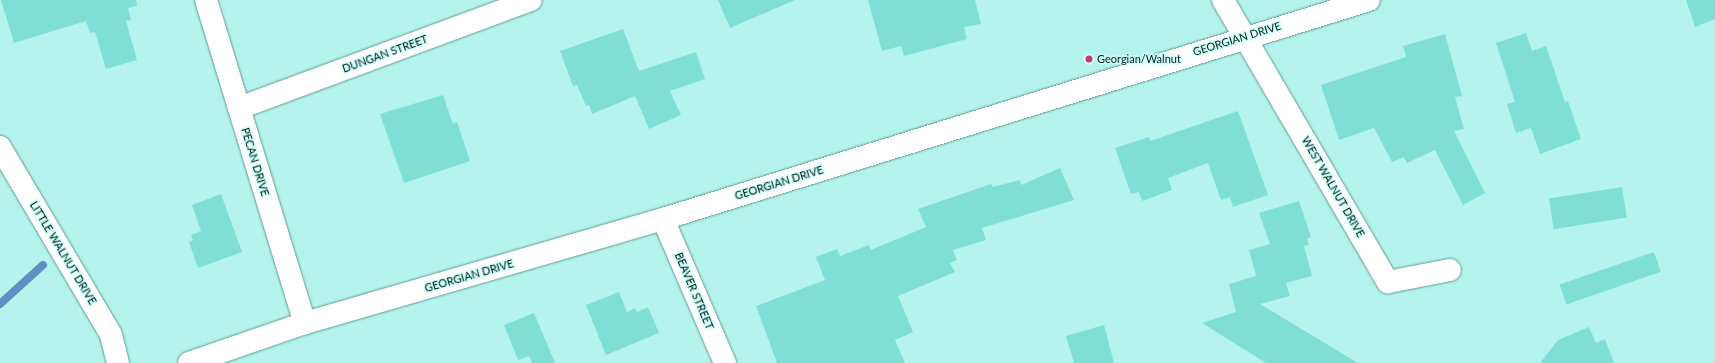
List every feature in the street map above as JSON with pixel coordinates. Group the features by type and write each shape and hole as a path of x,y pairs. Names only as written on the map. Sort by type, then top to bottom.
{"street":[{"name":"PECAN DRIVE","path":"206,0 305,323"},
{"name":"DUNGAN STREET","path":"239,108 531,0"},
{"path":"1223,0 1244,37"},
{"name":"GEORGIAN DRIVE","path":"189,363 305,323 664,219 1244,37 1369,0"},
{"name":"WEST WALNUT DRIVE","path":"1244,37 1266,70 1388,282 1450,270"},
{"name":"LITTLE WALNUT DRIVE","path":"0,147 111,335 118,363"},
{"name":"BEAVER STREET","path":"664,219 725,363"}],"building":[{"path":"1,0 136,0 137,6 128,8 131,20 126,21 137,60 106,69 95,32 90,33 86,21 14,43"},
{"path":"718,0 795,0 730,28"},
{"path":"868,0 975,0 981,24 964,27 967,39 904,56 901,46 882,51"},
{"path":"1686,0 1715,0 1715,19 1695,27"},
{"path":"623,29 639,71 696,52 705,79 670,91 681,115 649,129 635,96 592,114 589,105 586,106 577,85 573,86 560,51"},
{"path":"1526,33 1532,51 1546,46 1565,102 1568,101 1581,139 1540,154 1531,128 1516,133 1507,104 1515,102 1496,43"},
{"path":"1445,34 1462,96 1455,97 1464,129 1454,131 1485,193 1463,205 1435,150 1407,163 1404,157 1392,162 1374,128 1339,140 1321,85 1406,57 1403,46"},
{"path":"443,95 453,124 457,122 470,161 404,183 380,114"},
{"path":"1238,111 1268,195 1233,207 1230,197 1221,200 1208,163 1168,178 1172,190 1142,201 1139,192 1131,194 1115,148 1149,137 1150,141"},
{"path":"1060,168 1074,200 982,228 986,240 953,250 957,260 950,263 955,272 898,296 913,332 895,340 905,363 777,363 756,306 825,280 816,257 837,249 840,256 869,245 871,250 926,227 918,209 991,184 993,187 1020,180 1021,185"},
{"path":"1622,187 1627,218 1554,229 1549,199"},
{"path":"221,194 242,252 198,268 189,242 193,240 191,235 201,231 192,205"},
{"path":"1299,201 1311,237 1307,239 1309,245 1304,246 1312,276 1286,283 1290,296 1260,304 1358,363 1266,363 1202,323 1236,312 1229,284 1256,276 1249,250 1270,244 1259,213"},
{"path":"1654,252 1661,272 1566,304 1559,285"},
{"path":"619,292 627,312 635,308 637,312 648,307 659,333 606,355 586,305"},
{"path":"534,313 555,363 532,363 529,356 518,360 504,325"},
{"path":"1104,325 1114,363 1074,363 1066,336"},
{"path":"1589,327 1596,343 1605,339 1614,363 1540,363 1558,340"}],"waterway":[{"path":"0,304 43,265"}],"place":[{"name":"Georgian/Walnut","path":"1089,59"}]}
